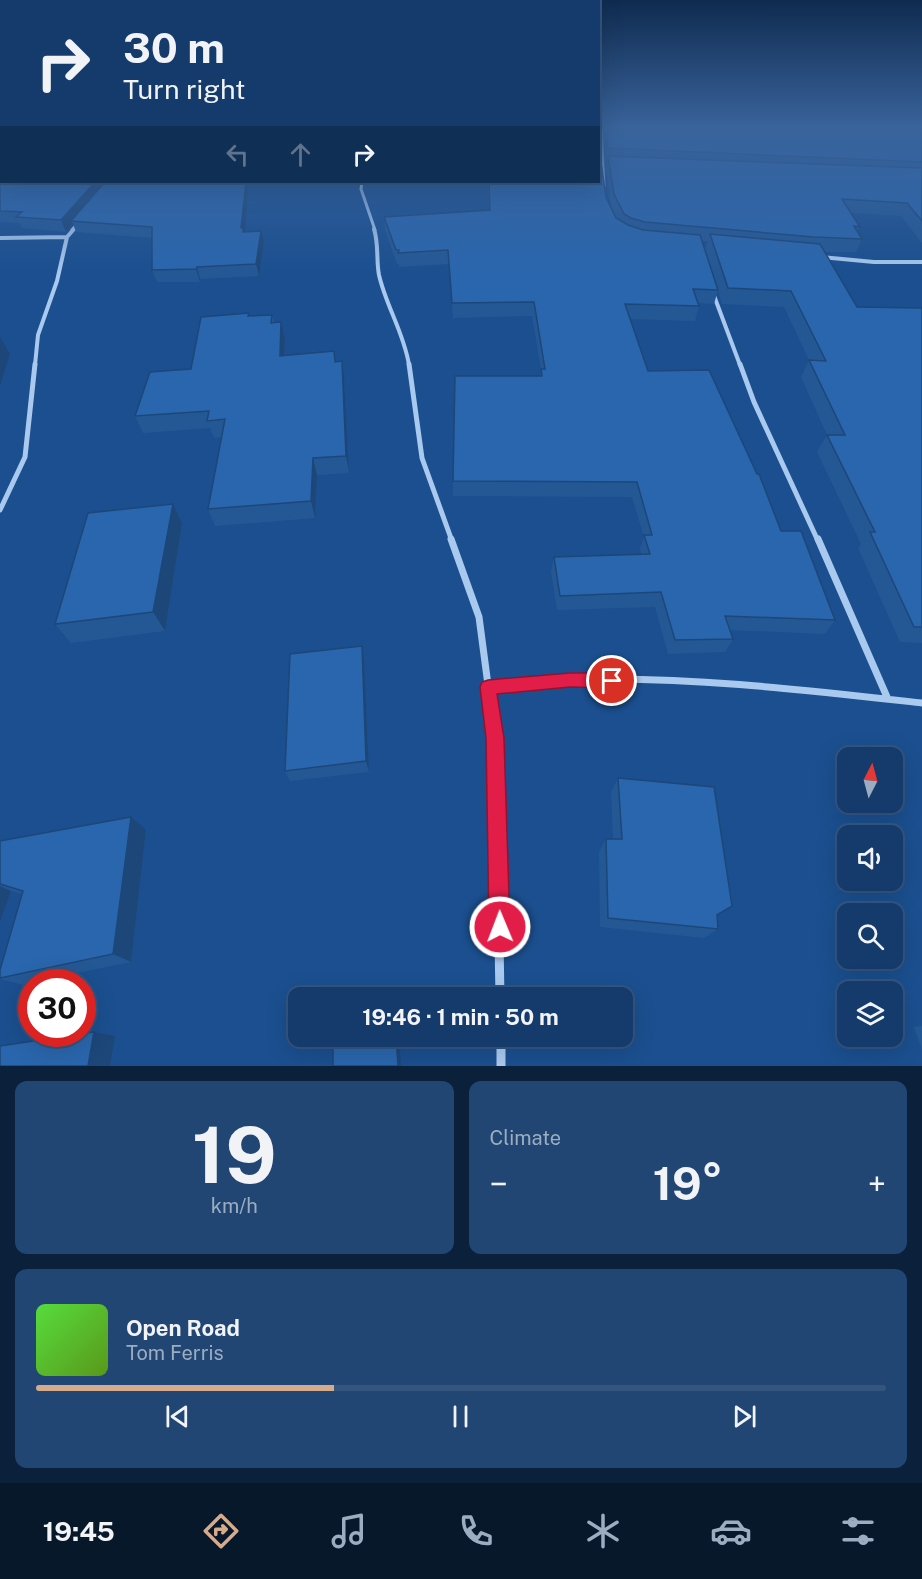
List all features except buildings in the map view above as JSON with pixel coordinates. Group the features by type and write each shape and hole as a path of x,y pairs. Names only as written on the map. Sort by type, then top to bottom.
{"street":[{"path":"602,176 604,188"},
{"path":"362,183 361,189 376,237 379,275 406,346 422,458 479,617 495,738 500,987"},
{"path":"0,510 25,457 38,335 57,281 67,237 82,218"},
{"path":"0,238 67,237"},
{"path":"819,257 921,263"},
{"path":"710,286 754,402 812,524 887,697"},
{"path":"488,687 570,680 696,682 887,697 922,702"},
{"path":"501,1047 501,1066"}],"route":[{"path":"500,927 495,738 488,687 570,680 612,681"}]}
